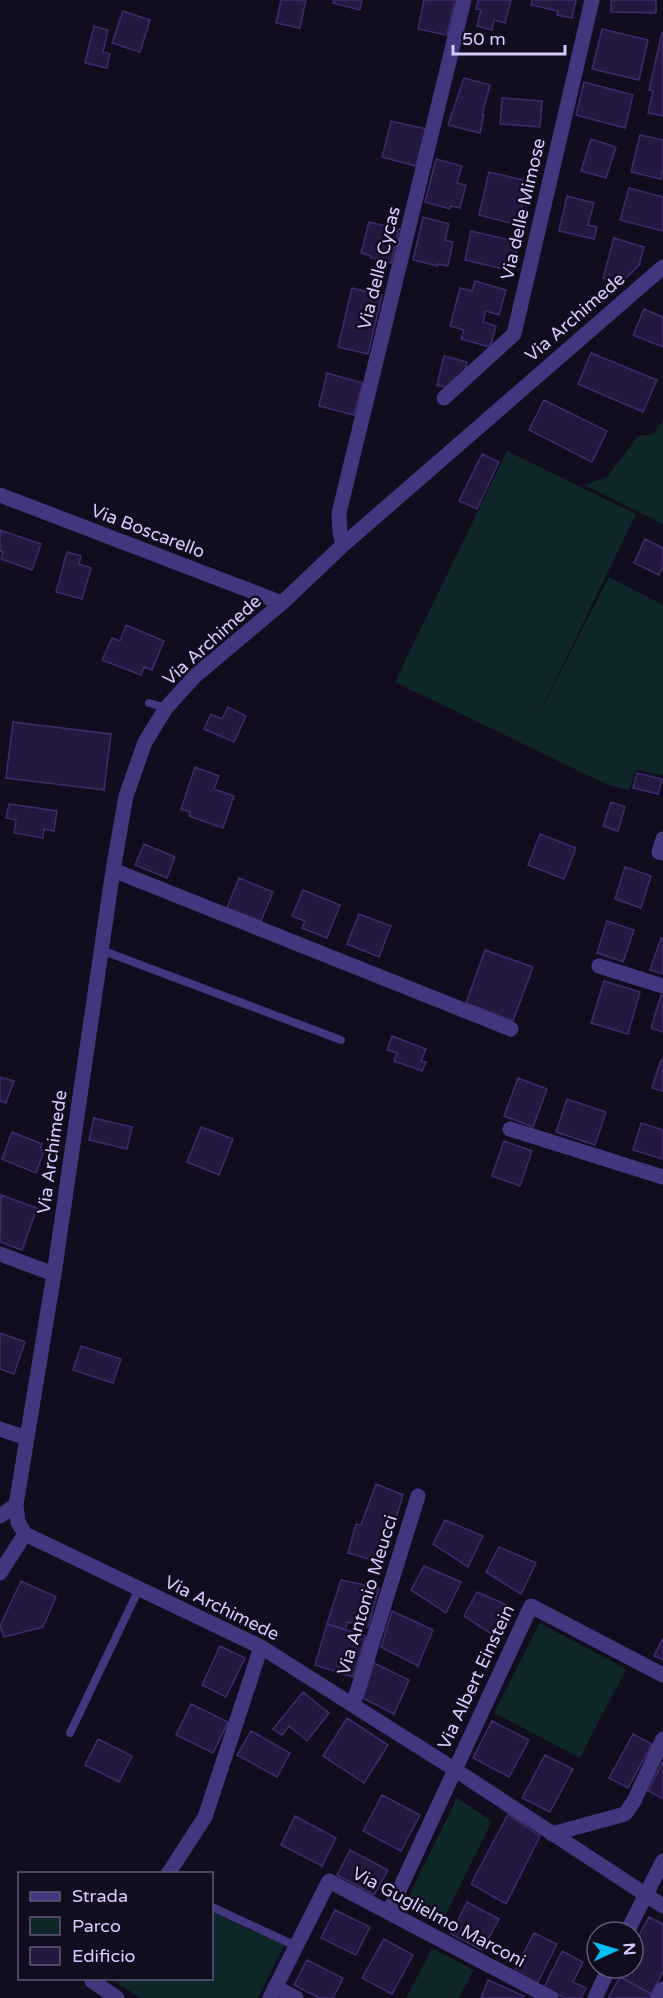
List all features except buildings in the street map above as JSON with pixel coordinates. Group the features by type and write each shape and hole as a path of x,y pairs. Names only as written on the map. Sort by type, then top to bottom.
{"street":[{"name":"Via delle Cycas","path":"343,545 339,513 464,0"},
{"name":"Via delle Mimose","path":"444,398 514,334 592,0"},
{"name":"Via Archimede","path":"663,267 343,545 282,603 195,676 166,708 145,742 126,796 113,870 54,1274 16,1505 18,1522 25,1534 261,1647 454,1769 663,1906"},
{"name":"Via Boscarello","path":"0,495 282,603"},
{"path":"663,839 659,852 663,853"},
{"path":"113,870 511,1029"},
{"path":"599,966 663,986"},
{"path":"510,1129 663,1177"},
{"path":"0,1254 54,1274"},
{"path":"0,1429 27,1438"},
{"name":"Via Antonio Meucci","path":"353,1705 418,1496"},
{"path":"0,1516 16,1505"},
{"path":"0,1573 25,1534"},
{"name":"Via Albert Einstein","path":"454,1769 531,1606 663,1675"},
{"path":"169,1872 205,1817 261,1647"},
{"path":"552,1834 625,1814 634,1801 663,1739"},
{"path":"389,1912 454,1769"},
{"path":"633,1920 663,1861"},
{"name":"Via Guglielmo Marconi","path":"272,1993 329,1881 551,1998"},
{"path":"93,1980 117,1998"},
{"path":"594,1998 603,1980"},
{"path":"658,1998 663,1989"},
{"path":"272,1993 296,1998"}],"lane":[{"path":"149,703 166,708"},
{"path":"101,950 341,1040"},
{"path":"70,1733 139,1588"},
{"path":"213,1906 296,1947"}],"green space":[{"path":"663,420 663,524 584,485 607,477 638,436 653,434"},
{"path":"507,451 636,514 536,720 609,577 663,605 663,775 636,770 629,790 608,785 395,682"},
{"path":"540,1623 626,1669 580,1758 494,1713"},
{"path":"457,1798 492,1821 445,1916 408,1897"},
{"path":"213,1912 284,1945 258,1998 140,1998 113,1980 213,1980"},
{"path":"432,1948 474,1970 459,1998 406,1998"}]}
